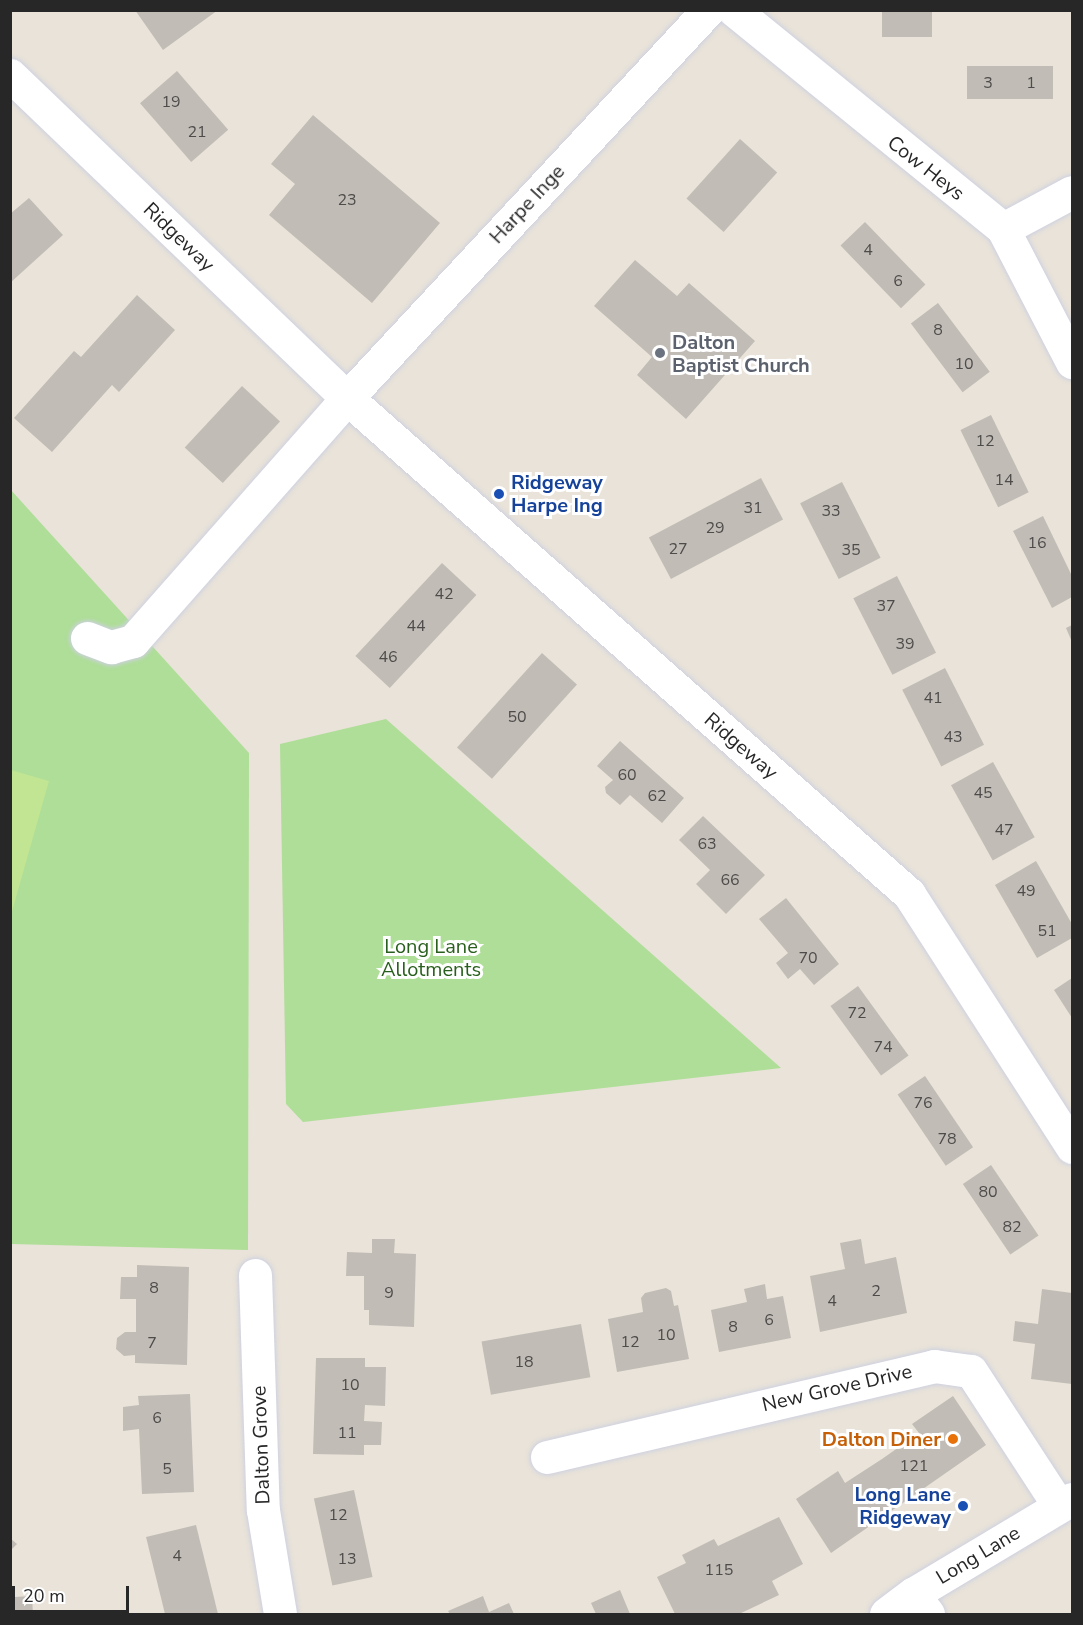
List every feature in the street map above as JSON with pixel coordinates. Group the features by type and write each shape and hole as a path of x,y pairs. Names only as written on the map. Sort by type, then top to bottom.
{"street":[{"name":"Harpe Inge","path":"347,398 708,10"},
{"name":"Cow Heys","path":"734,10 1003,229 1072,362"},
{"name":"Ridgeway","path":"10,75 347,398 909,894 1072,1147"},
{"path":"1003,229 1072,192"},
{"path":"87,638 111,647 133,642 347,398"},
{"name":"Dalton Grove","path":"255,1275 263,1510 280,1614"},
{"name":"New Grove Drive","path":"547,1456 934,1366 971,1371 1066,1502"},
{"name":"Long Lane","path":"886,1614 920,1604 1066,1502"}],"green space":[{"path":"10,489 249,753 248,1250 11,1244"},
{"name":"Long Lane Allotments","path":"386,719 781,1068 303,1122 286,1104 280,744"},
{"path":"10,770 49,781 11,915"}],"building":[{"path":"135,10 218,10 163,50"},
{"path":"882,10 932,10 932,37 882,37"},
{"path":"967,66 1053,66 1053,99 967,99"},
{"path":"177,71 228,130 191,162 140,103"},
{"path":"313,115 440,223 372,303 269,215 295,184 271,164"},
{"path":"740,139 777,172 724,232 686,198"},
{"path":"29,198 63,235 10,283 10,214"},
{"path":"865,222 925,285 901,308 841,246"},
{"path":"635,260 677,296 689,283 755,341 686,419 637,375 652,357 594,306"},
{"path":"137,295 175,330 119,392 112,385 52,452 14,418 74,351 81,357"},
{"path":"938,303 990,372 963,392 911,323"},
{"path":"242,386 280,421 223,483 185,447"},
{"path":"991,415 1029,492 998,507 960,430"},
{"path":"761,478 783,519 671,579 649,538"},
{"path":"842,482 881,558 839,579 800,503"},
{"path":"1043,516 1072,576 1072,597 1052,608 1013,531"},
{"path":"442,563 476,595 390,688 355,656"},
{"path":"897,576 936,653 892,675 853,598"},
{"path":"1072,625 1072,642 1066,628"},
{"path":"542,653 577,684 492,779 457,747"},
{"path":"945,668 984,745 941,766 902,690"},
{"path":"620,741 684,798 662,823 630,795 620,805 606,793 605,787 613,780 597,766"},
{"path":"993,762 1035,837 993,860 951,785"},
{"path":"703,816 765,875 726,914 696,884 710,870 679,840"},
{"path":"1036,861 1072,924 1072,938 1037,958 995,885"},
{"path":"786,898 839,964 814,985 800,969 788,979 776,963 788,953 759,919"},
{"path":"1072,978 1072,1018 1054,990"},
{"path":"858,986 909,1056 881,1076 830,1006"},
{"path":"925,1076 973,1147 946,1166 898,1094"},
{"path":"991,1165 1039,1235 1010,1254 963,1184"},
{"path":"372,1239 395,1239 394,1253 416,1254 414,1327 369,1325 369,1310 364,1310 364,1276 346,1276 347,1252 372,1253"},
{"path":"861,1239 865,1264 896,1257 907,1313 820,1332 810,1276 845,1269 840,1243"},
{"path":"137,1265 189,1267 187,1365 135,1363 135,1355 124,1356 116,1349 117,1338 125,1332 136,1332 136,1299 120,1299 121,1277 137,1277"},
{"path":"765,1284 767,1299 783,1296 791,1338 719,1352 711,1310 747,1302 744,1289"},
{"path":"666,1288 671,1291 674,1306 678,1305 689,1359 617,1372 608,1319 643,1312 641,1298 645,1293"},
{"path":"1042,1289 1072,1293 1072,1384 1031,1379 1035,1344 1013,1341 1015,1321 1038,1324"},
{"path":"581,1324 590,1377 491,1395 482,1342"},
{"path":"316,1358 365,1358 365,1367 386,1367 385,1406 365,1405 364,1421 382,1422 381,1445 364,1445 364,1455 313,1454"},
{"path":"190,1394 194,1492 142,1494 139,1429 123,1431 123,1407 139,1405 138,1396"},
{"path":"953,1396 986,1445 831,1553 796,1499 838,1471 845,1483 882,1459 919,1433 912,1424"},
{"path":"354,1490 373,1577 332,1586 314,1499"},
{"path":"779,1517 803,1564 772,1581 779,1595 739,1614 675,1614 657,1577 686,1563 682,1555 714,1539 718,1546"},
{"path":"196,1525 218,1614 165,1614 146,1537"},
{"path":"10,1538 17,1544 10,1551"},
{"path":"620,1590 630,1614 596,1614 591,1603"},
{"path":"32,1596 33,1614 11,1614 10,1597"},
{"path":"483,1596 489,1612 509,1603 514,1614 450,1614 448,1611"}],"place":[{"name":"Dalton Baptist Church","path":"660,353"},
{"name":"Ridgeway Harpe Ing","path":"499,494"},
{"name":"Dalton Diner","path":"953,1439"},
{"name":"Long Lane Ridgeway","path":"963,1506"}]}
